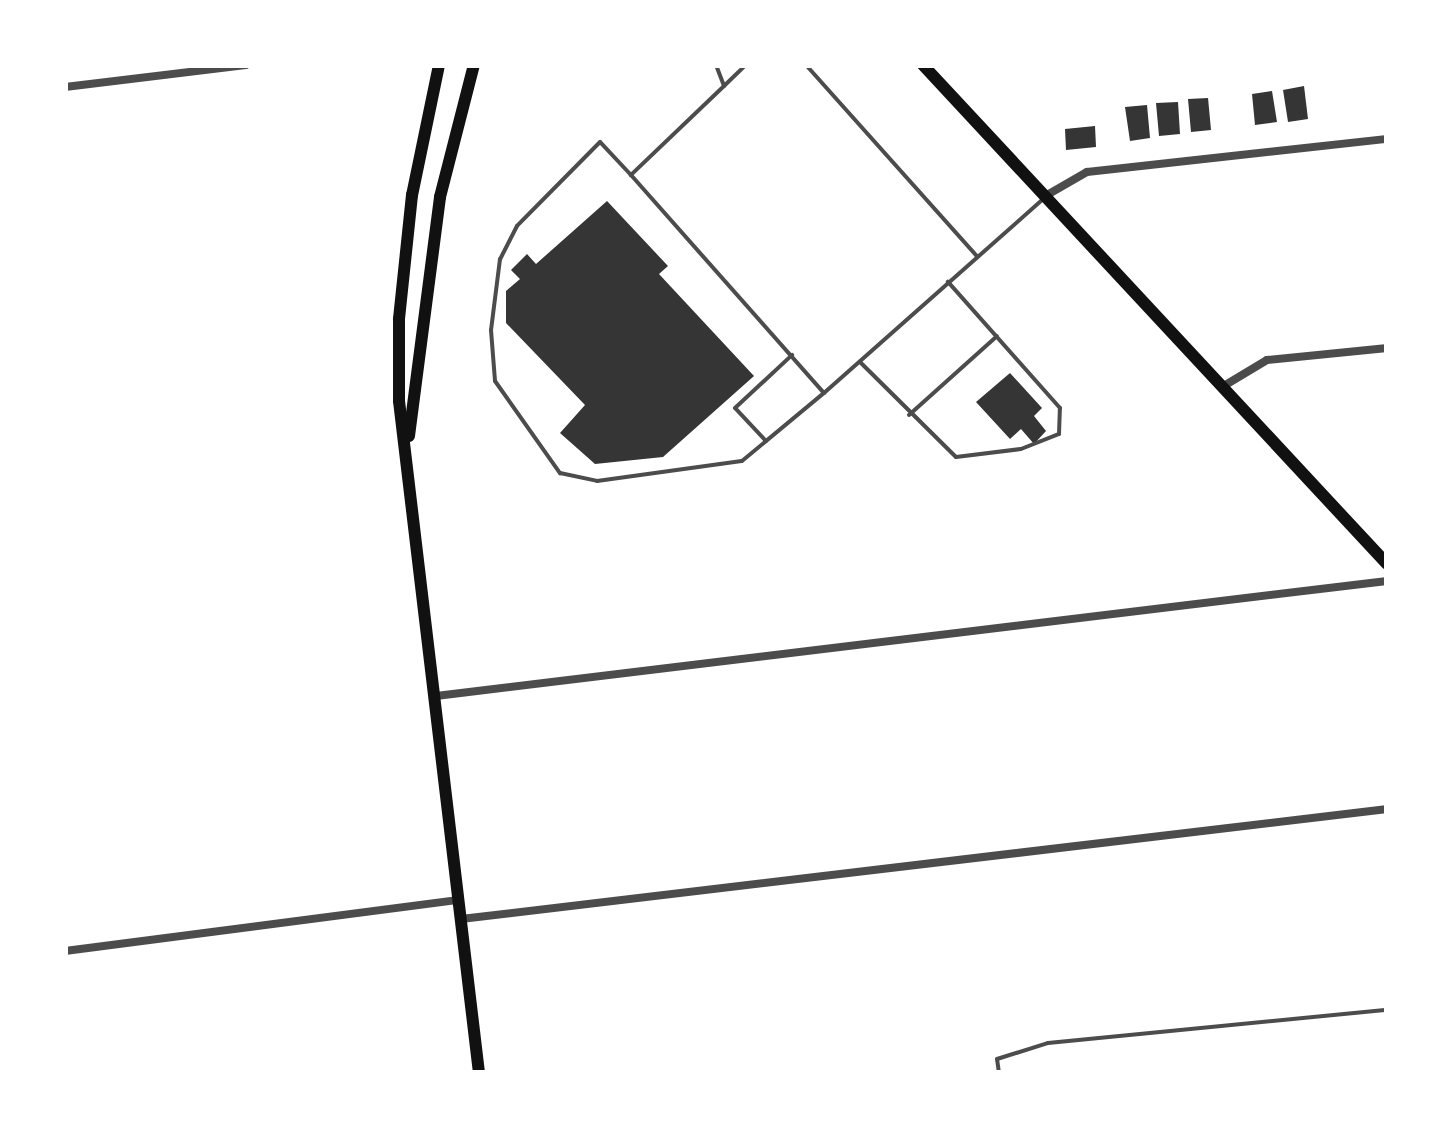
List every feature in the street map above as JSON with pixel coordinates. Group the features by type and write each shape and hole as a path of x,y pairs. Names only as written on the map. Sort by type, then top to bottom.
{"main road":[{"path":"439,65 412,195 399,318 400,402 479,1073"},
{"path":"408,448 440,197 474,65"},
{"path":"924,65 1387,564"}],"street":[{"path":"65,87 246,65"},
{"path":"1047,196 1086,172 1387,139"},
{"path":"1222,387 1267,360 1387,348"},
{"path":"436,696 1387,581"},
{"path":"461,919 1387,810"},
{"path":"65,951 459,900"}],"lane":[{"path":"716,65 724,86"},
{"path":"632,175 746,65"},
{"path":"806,65 977,256"},
{"path":"824,393 600,142 517,226 500,259 491,330 495,382 560,473 597,481 742,461 824,393 860,362 1047,196"},
{"path":"860,362 909,415 956,456 1021,449 1060,434 1060,408 948,282"},
{"path":"909,415 997,336"},
{"path":"766,441 735,408 792,355"},
{"path":"999,1073 997,1059 1048,1043 1387,1010"}],"building":[{"path":"1304,86 1308,119 1288,122 1283,90"},
{"path":"1272,91 1277,122 1255,125 1252,94"},
{"path":"1208,98 1211,130 1191,132 1188,99"},
{"path":"1178,102 1180,134 1159,136 1156,103"},
{"path":"1147,105 1150,138 1130,141 1125,107"},
{"path":"1095,126 1096,147 1066,150 1065,129"},
{"path":"607,201 668,266 659,274 754,376 663,457 595,464 560,433 585,405 506,323 506,291 520,279 511,270 527,254 536,264"},
{"path":"1010,373 1042,408 1034,416 1046,431 1034,444 1021,429 1010,439 976,402"}]}
